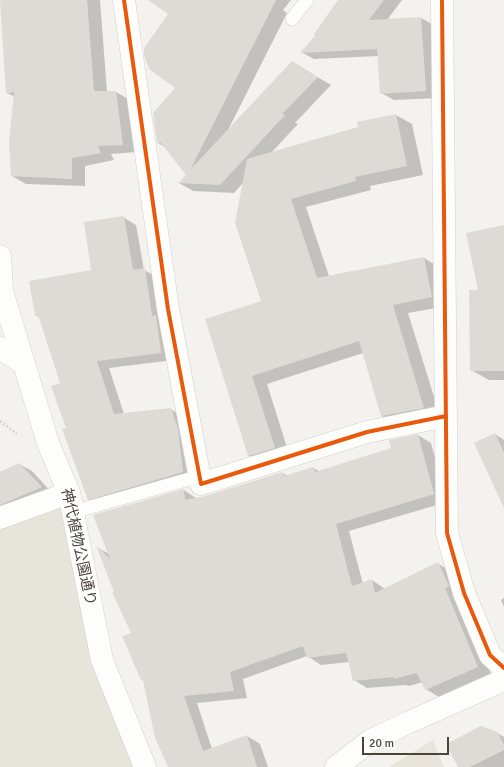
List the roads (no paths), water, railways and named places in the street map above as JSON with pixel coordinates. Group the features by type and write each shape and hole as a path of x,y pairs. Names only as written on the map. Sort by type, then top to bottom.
{"street":[{"path":"124,0 168,309 201,484 367,432 446,416"},
{"path":"442,0 447,533 464,593 490,655 504,668"},
{"name":"神代植物公園通り","path":"0,256 2,291 48,443 71,503 102,660 145,767"},
{"path":"0,348 24,364"},
{"path":"0,518 71,503"},
{"path":"336,767 370,741 504,680"}],"lane":[{"path":"292,19 307,0"},
{"path":"71,503 200,476"}]}
